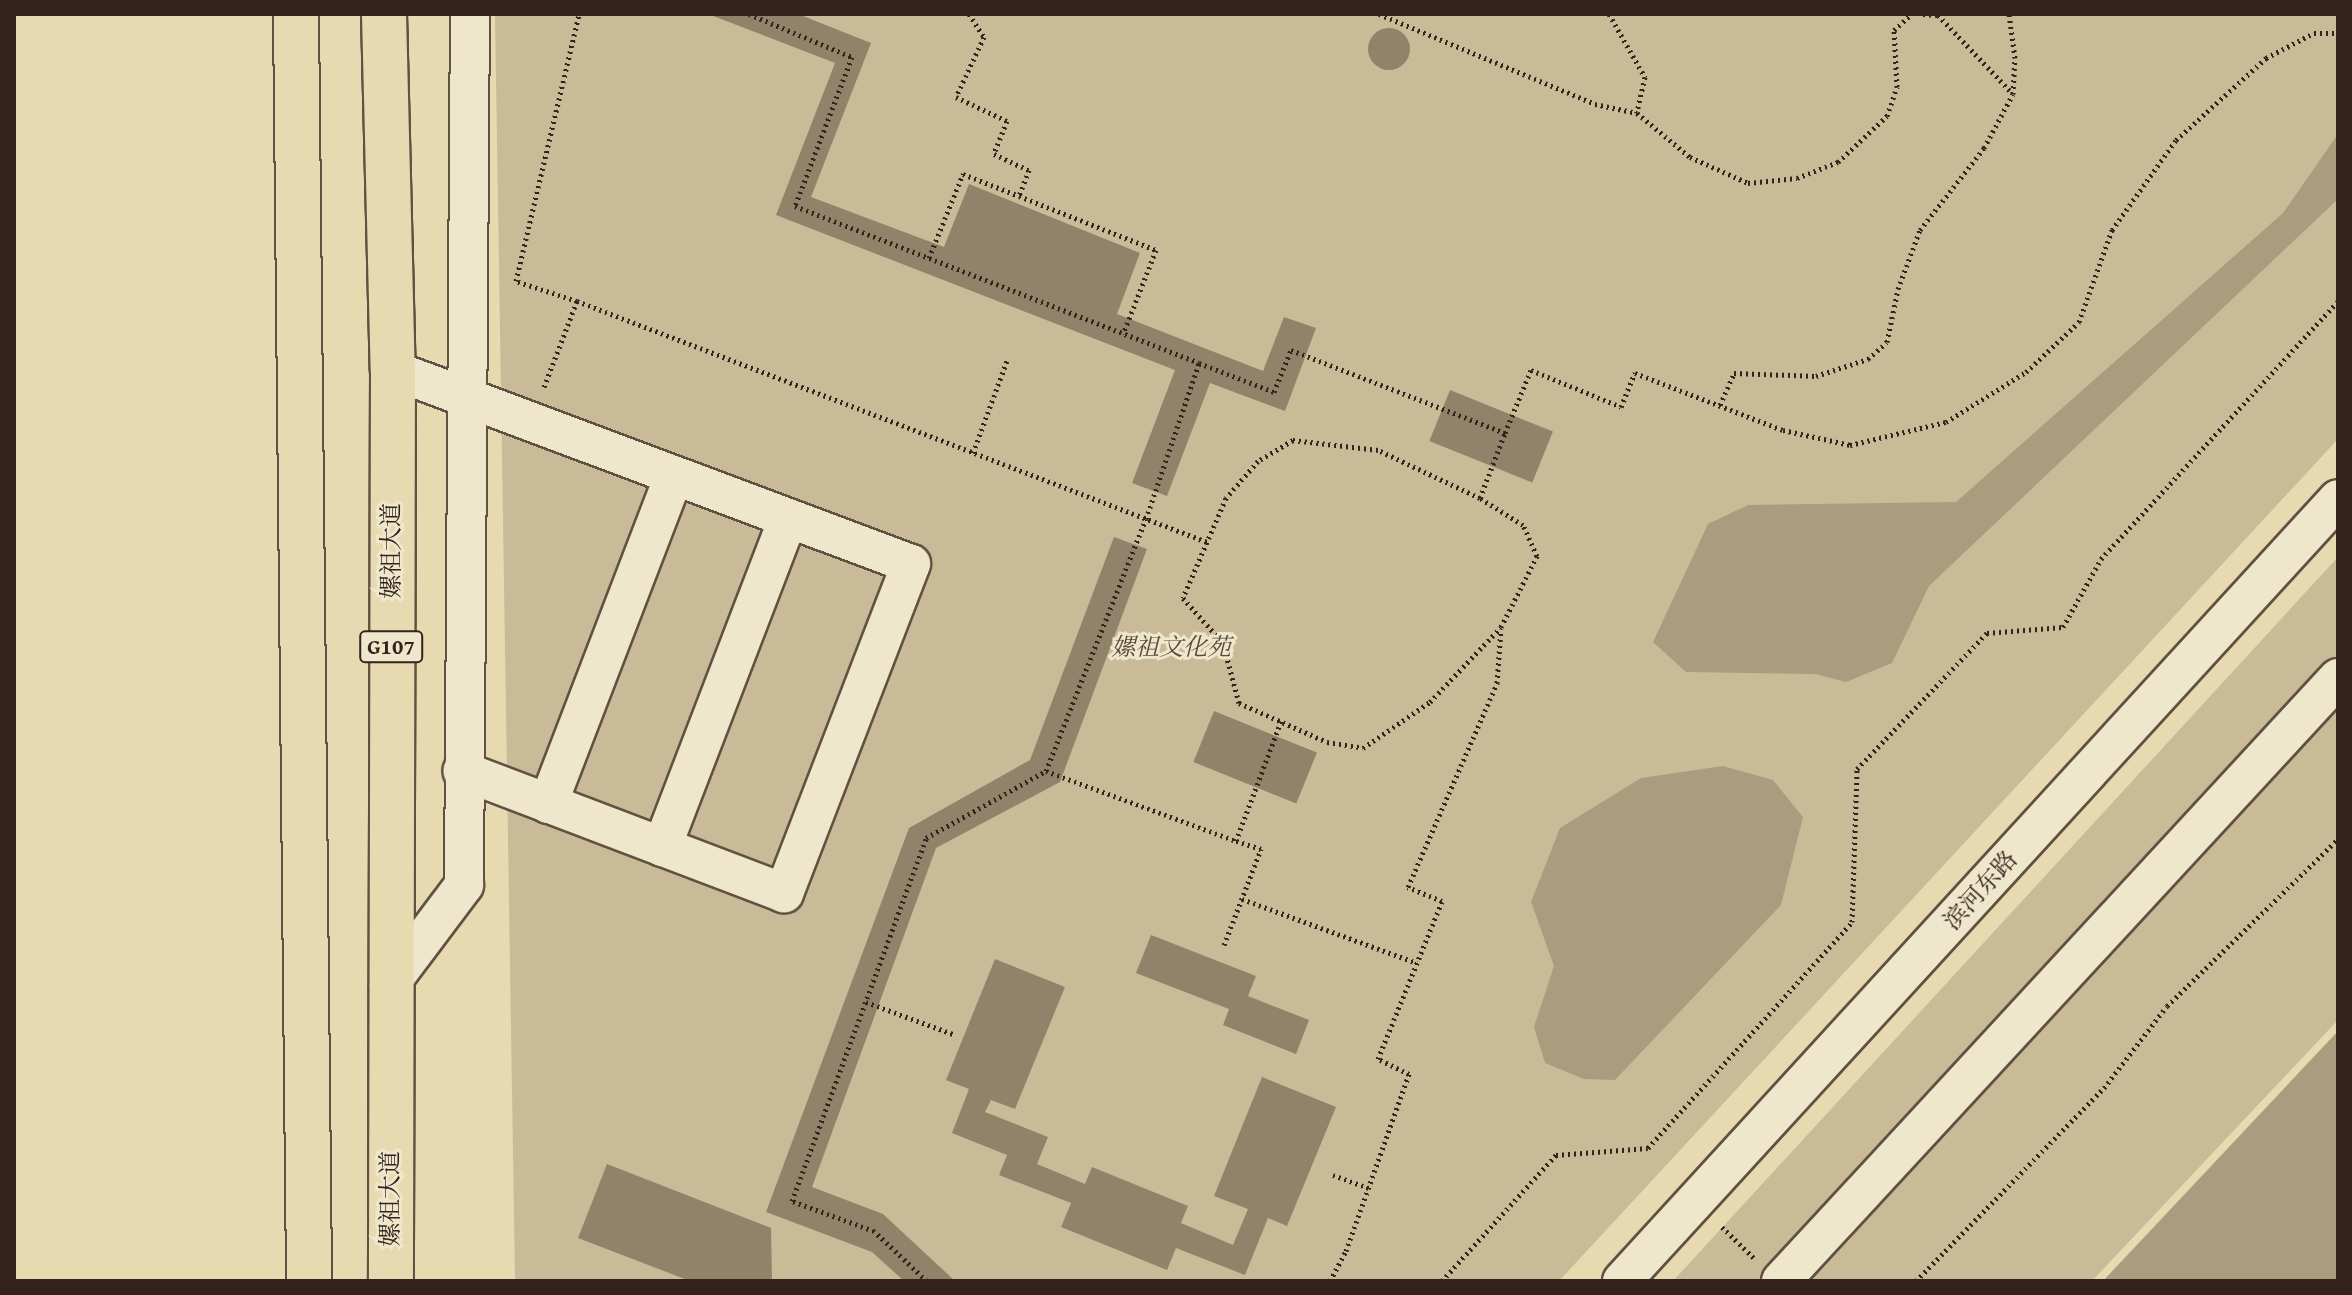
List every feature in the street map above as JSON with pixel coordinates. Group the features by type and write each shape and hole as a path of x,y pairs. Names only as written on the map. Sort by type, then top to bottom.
{"highway":[{"path":"296,14 309,1281"},
{"name":"嫘祖大道","path":"384,14 393,370 389,985 391,1281"}],"street":[{"path":"389,985 464,885 462,771 470,14"},
{"path":"393,370 911,564 784,893 462,771"},
{"path":"548,804 674,475"},
{"name":"滨河东路","path":"1622,1281 2338,499"},
{"path":"662,847 788,518"},
{"path":"1774,1276 2338,678"}],"path":[{"path":"579,14 516,281 577,301 1207,542"},
{"path":"749,14 852,57 795,206 1274,392 1291,350 1505,433"},
{"path":"969,14 984,37 956,97 1007,121 994,154 1029,170 1019,196"},
{"path":"1379,14 1595,104 1637,113 1690,157 1748,183 1797,178 1838,162 1887,116 1897,87 1894,30 1912,14"},
{"path":"1609,14 1645,77 1637,113"},
{"path":"1923,14 1938,15 2013,94"},
{"path":"1720,405 1734,373 1816,376 1868,359 1887,342 1898,289 1920,230 1984,148 2013,94 2015,58 2009,14"},
{"path":"1480,498 1531,370 1621,407 1635,373 1783,430 1850,445 1946,422 2026,372 2079,322 2112,230 2176,140 2266,58 2314,33 2338,33"},
{"path":"929,258 963,174 1156,250 1123,334"},
{"path":"531,422 577,301"},
{"path":"1442,1281 1556,1155 1648,1148 1852,922 1857,769 1987,633 2063,627 2101,559 2338,301"},
{"path":"973,453 1008,358"},
{"path":"927,1281 874,1231 792,1201 926,838 1046,771 1146,519 1199,363"},
{"path":"1293,440 1378,450 1480,498 1523,525 1537,556 1501,627 1430,702 1363,748 1327,742 1239,703 1223,643 1183,598 1207,542 1226,498 1258,461 1293,440"},
{"path":"1330,1281 1369,1188 1409,1074 1378,1059 1442,901 1408,887 1497,683 1501,627"},
{"path":"1236,841 1281,721"},
{"path":"1046,771 1261,849 1224,945"},
{"path":"1916,1281 2104,1088 2167,1006 2338,839"},
{"path":"1242,899 1417,963"},
{"path":"866,1002 953,1034"},
{"path":"1333,1175 1369,1188"},
{"path":"1695,1202 1774,1276"}],"green space":[{"name":"嫘祖文化苑","path":"495,14 2338,14 2338,439 1559,1281 515,1281"},
{"path":"2338,557 2338,1020 2092,1281 1673,1281"}],"shaded area":[{"path":"2338,134 2338,199 1929,586 1892,663 1846,682 1815,674 1686,672 1653,642 1708,524 1748,505 1956,502 2283,213"},
{"path":"1723,766 1773,780 1803,817 1781,905 1615,1080 1584,1079 1545,1063 1534,1027 1554,966 1531,902 1560,828 1641,778"},
{"path":"2338,1031 2338,1281 2103,1281"}],"building":[{"path":"708,14 798,14 871,43 811,197 944,247 969,184 1140,253 1117,314 1263,371 1284,317 1316,328 1285,411 1210,383 1167,496 1132,483 1175,370 776,215 835,63"},
{"path":"1389,28 1404,34 1410,49 1404,64 1389,70 1374,64 1368,49 1374,34"},
{"path":"1450,390 1553,432 1532,483 1429,441"},
{"path":"1114,537 1147,549 1060,782 936,848 812,1187 883,1214 955,1281 904,1281 872,1252 766,1212 909,828 1030,760"},
{"path":"1214,711 1317,753 1296,804 1193,762"},
{"path":"1151,935 1256,976 1248,996 1309,1020 1296,1054 1223,1025 1229,1009 1136,973"},
{"path":"995,959 1065,987 1015,1109 991,1100 985,1112 1048,1137 1037,1164 1085,1184 1092,1167 1188,1206 1181,1223 1233,1245 1248,1209 1214,1196 1262,1077 1336,1107 1287,1226 1268,1218 1245,1275 1176,1248 1167,1270 1061,1227 1071,1203 999,1175 1007,1155 952,1133 969,1089 946,1080"},
{"path":"607,1164 771,1228 772,1281 690,1281 578,1238"}]}
